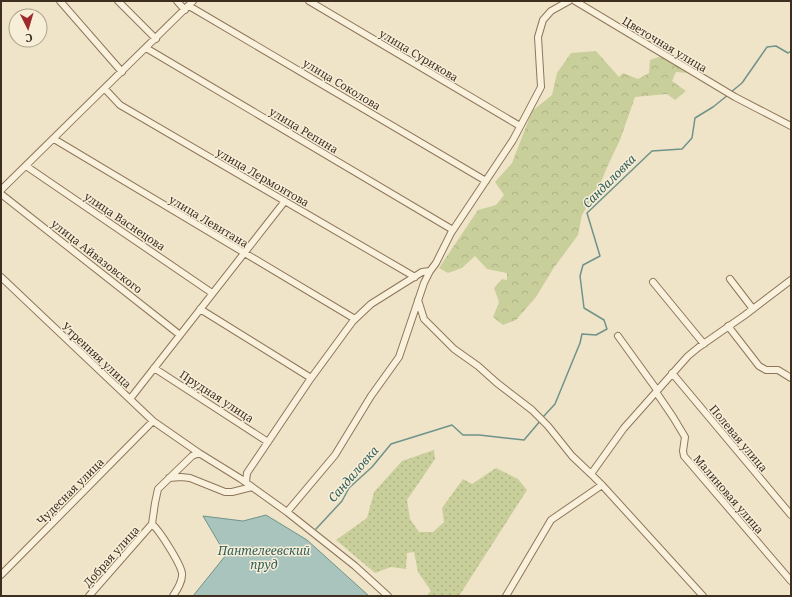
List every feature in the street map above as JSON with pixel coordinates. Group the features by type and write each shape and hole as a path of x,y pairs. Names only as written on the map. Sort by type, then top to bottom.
{"street":[{"path":"60,1 122,72"},
{"path":"118,1 156,38"},
{"name":"улица Соколова","path":"177,1 189,5 486,180"},
{"name":"улица Сурикова","path":"309,1 520,126"},
{"path":"287,512 335,455 371,396 399,357 424,282 436,263 453,230 513,140 541,87 538,37 544,20 551,11 569,1"},
{"name":"Цветочная улица","path":"575,1 735,97 791,126"},
{"path":"1,190 189,5"},
{"name":"улица Репина","path":"146,48 453,230"},
{"name":"улица Лермонтова","path":"105,89 120,104 415,277"},
{"name":"улица Левитана","path":"54,139 355,319"},
{"name":"улица Васнецова","path":"26,166 212,293"},
{"name":"улица Айвазовского","path":"1,194 180,335"},
{"path":"130,399 285,201"},
{"path":"246,482 247,473 311,378 355,319 371,304 422,272 430,271"},
{"name":"Утренняя улица","path":"1,277 153,421 246,482 287,512 355,566 388,596"},
{"path":"730,279 753,309"},
{"path":"591,474 624,428 688,356 791,280"},
{"path":"653,282 704,344"},
{"path":"418,300 424,319 454,349 478,366 532,410 703,596"},
{"path":"200,310 311,378"},
{"path":"728,326 759,366 766,370 778,370 791,378"},
{"name":"Малиновая улица","path":"618,336 657,391 685,437 683,451 684,456 791,581"},
{"name":"Прудная улица","path":"154,368 268,442"},
{"name":"Полевая улица","path":"672,374 791,515"},
{"name":"Чудесная улица","path":"1,575 153,421"},
{"name":"Добрая улица","path":"89,596 152,524 154,503 158,489 192,456 199,452"},
{"path":"169,478 190,478 225,492 232,492 252,487"},
{"path":"506,596 551,520 602,485"},
{"path":"152,524 158,529 170,548 182,573 180,586 173,596"}],"green space":[{"path":"596,51 619,77 623,73 638,79 649,73 650,60 664,55 688,73 676,72 672,81 686,91 675,100 667,94 635,97 620,140 599,187 582,215 578,235 553,269 536,297 516,320 503,325 493,317 499,302 494,288 502,279 507,280 507,273 487,269 475,256 462,268 448,273 439,268 478,210 496,205 504,195 495,182 512,163 532,111 552,95 557,73 571,53"},
{"path":"434,450 435,459 407,500 410,519 419,532 433,532 444,522 442,508 463,479 472,484 496,468 518,479 527,490 459,596 426,596 431,591 418,572 414,552 407,553 406,569 391,567 375,573 336,540 367,518 374,492 402,461"}],"water":[{"name":"Пантелеевский пруд","path":"266,515 307,540 369,596 193,596 226,555 203,516 243,521"}],"waterway":[{"name":"Сандаловка","path":"731,92 742,83 767,47 776,46 788,53 791,51"},
{"name":"Сандаловка","path":"543,417 555,404 580,343 582,334 596,335 607,329 604,320 584,308 580,276 583,265 600,256 587,213 652,151 682,149 692,138 695,118 713,107 728,95"},
{"name":"Сандаловка","path":"316,529 342,501 349,488 372,467 391,444 452,425 463,435 479,435 524,440 541,420"}]}
